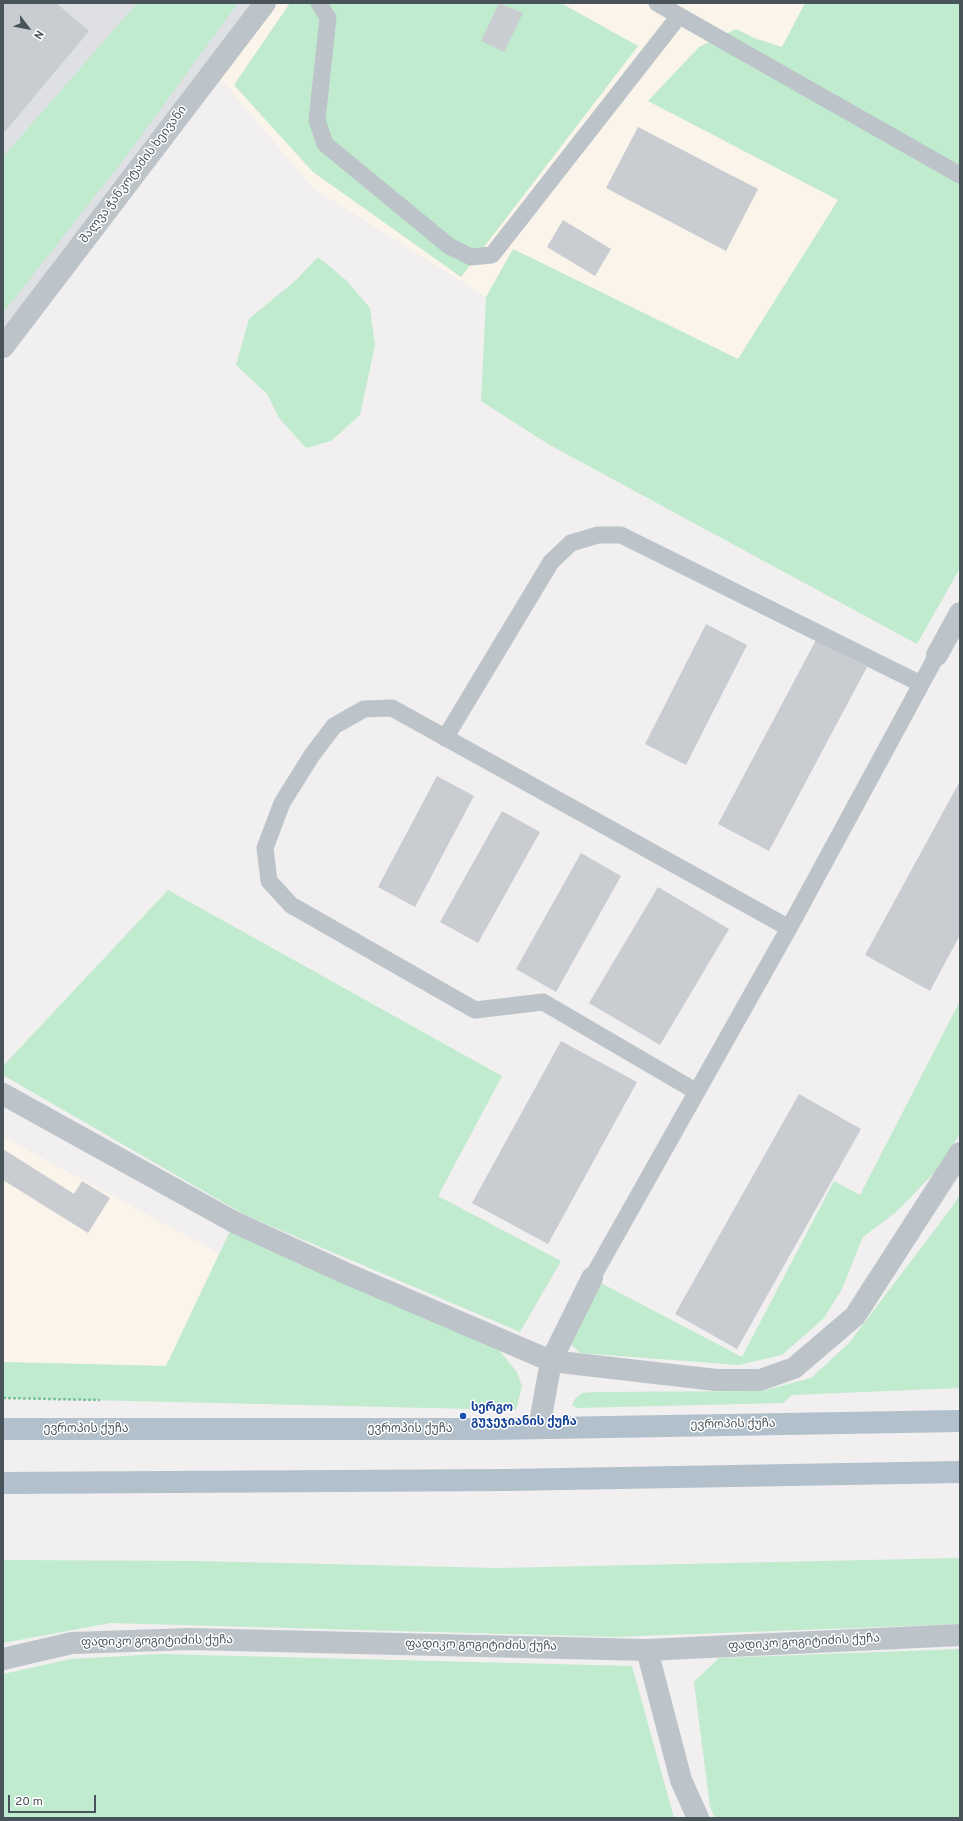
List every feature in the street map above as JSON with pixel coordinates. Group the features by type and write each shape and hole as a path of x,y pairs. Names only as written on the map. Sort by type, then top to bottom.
{"main road":[{"name":"ევროპის ქუჩა","path":"3,1429 539,1428 960,1421"},
{"path":"3,1483 506,1480 960,1472"}],"street":[{"name":"შალვა ჭანკოტაძის ხეივანი","path":"3,347 265,3"},
{"path":"937,655 960,613"},
{"path":"3,1094 234,1222 343,1272 551,1361 716,1380 760,1380 794,1368 855,1316 960,1153"},
{"path":"539,1428 551,1361 592,1278"},
{"name":"ფადიკო გოგიტიძის ქუჩა","path":"3,1659 72,1643 190,1639 647,1650 960,1635"},
{"path":"647,1650 681,1780 698,1818"}],"lane":[{"path":"318,3 328,18 317,120 325,144 449,246 471,257 492,255 679,16"},
{"path":"657,3 960,175"},
{"path":"445,738 552,562 571,543 598,534 621,535 921,684"},
{"path":"592,1278 789,928 937,655"},
{"path":"697,1092 543,1002 476,1010 291,905 269,881 265,848 282,803 312,755 334,726 364,709 392,708 789,928"}],"shaded area":[{"path":"3,3 252,3 3,329"},
{"path":"277,3 805,3 782,47 754,38 736,29 648,101 838,200 738,359 513,249 486,297 313,188 221,79"},
{"path":"3,1137 219,1253 166,1366 3,1362"}],"green space":[{"path":"137,3 238,3 124,159 3,313 3,157"},
{"path":"290,3 561,3 638,46 461,277 313,172 234,85"},
{"path":"805,3 960,3 960,568 917,644 548,444 481,401 486,297 513,249 738,359 838,200 648,101 699,47 736,29 754,38 782,47"},
{"path":"318,257 346,280 370,308 375,345 360,415 331,441 306,448 279,418 267,394 236,365 249,319 296,280"},
{"path":"168,890 502,1076 438,1196 561,1261 520,1332 245,1215 3,1075 3,1066"},
{"path":"960,1001 960,1134 937,1170 896,1212 863,1237 842,1289 824,1318 782,1355 738,1365 580,1353 571,1344 599,1282 742,1357 834,1181 860,1195"},
{"path":"960,1194 960,1388 792,1395 783,1403 577,1408 572,1405 575,1399 582,1393 762,1391 811,1378 849,1343 952,1207"},
{"path":"231,1229 297,1263 384,1297 497,1348 517,1372 522,1386 516,1410 3,1398 3,1362 166,1366"},
{"path":"960,1558 960,1624 614,1637 110,1623 3,1643 3,1560 197,1561 497,1568"},
{"path":"960,1649 960,1818 715,1818 710,1807 694,1682 719,1658"},
{"path":"160,1654 632,1666 674,1818 3,1818 3,1674 71,1659"}],"building":[{"path":"3,3 56,3 89,31 3,134"},
{"path":"499,3 523,13 504,52 481,41"},
{"path":"638,127 758,189 726,251 606,188"},
{"path":"563,220 611,249 595,276 547,247"},
{"path":"706,624 747,645 686,765 645,744"},
{"path":"816,640 867,667 769,851 718,824"},
{"path":"437,776 474,796 415,907 378,887"},
{"path":"960,781 960,935 930,991 865,955"},
{"path":"502,811 540,832 478,943 440,922"},
{"path":"581,853 621,876 556,992 516,969"},
{"path":"658,887 729,929 660,1045 589,1003"},
{"path":"561,1041 637,1082 548,1244 472,1203"},
{"path":"799,1094 861,1129 737,1349 675,1314"},
{"path":"3,1149 74,1194 82,1181 110,1198 88,1233 3,1180"}],"place":[{"name":"სერგო გუჯეჯიანის ქუჩა","path":"463,1416"}]}
